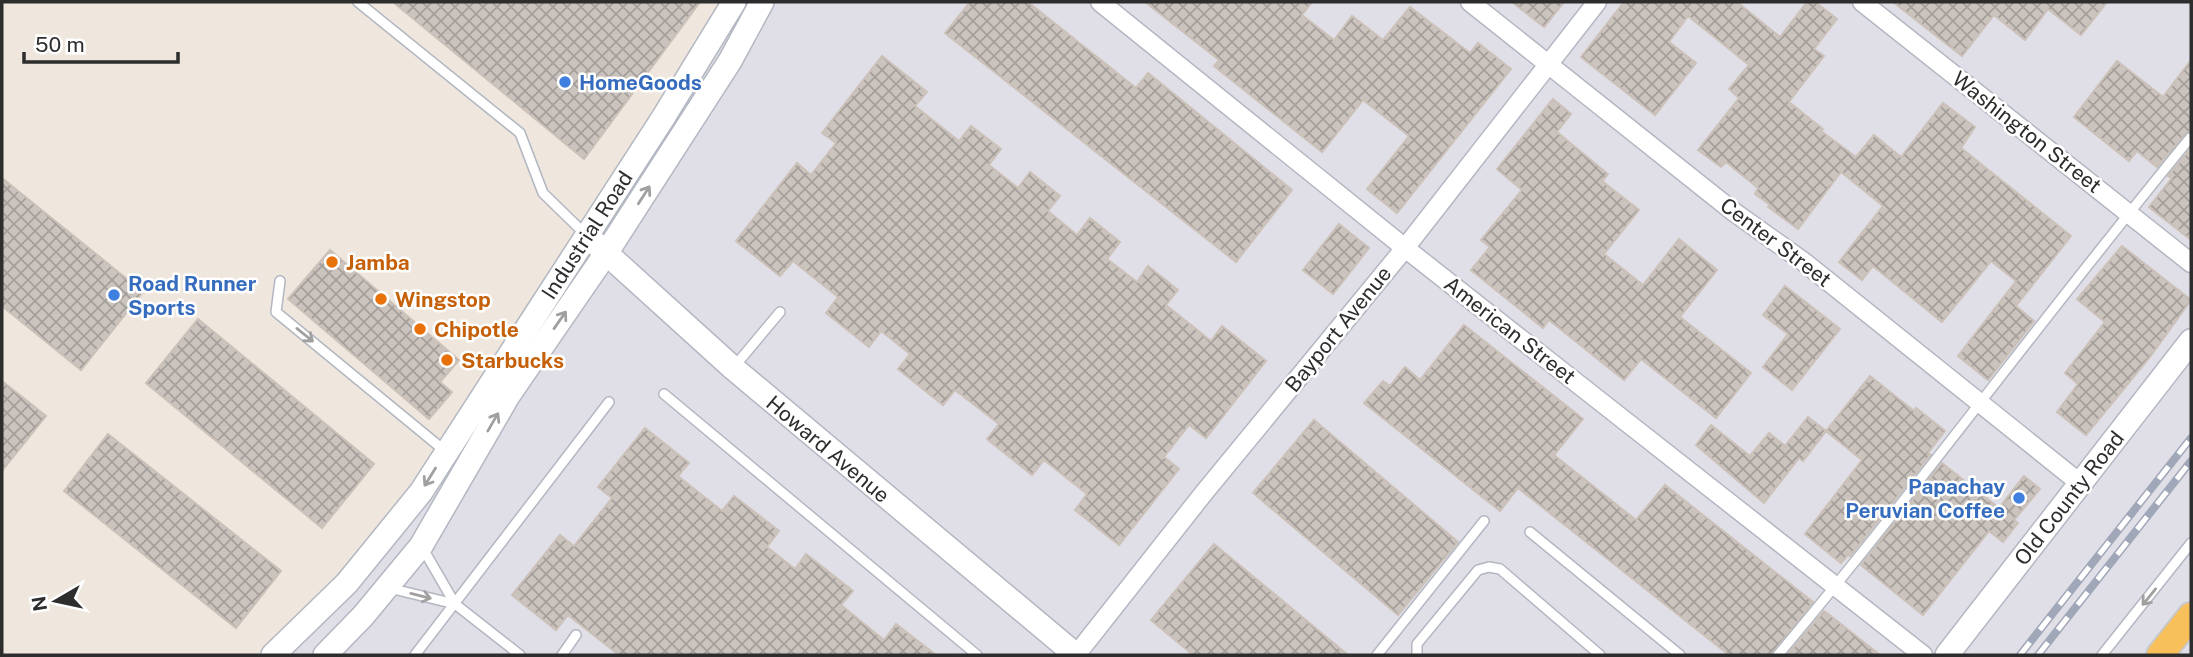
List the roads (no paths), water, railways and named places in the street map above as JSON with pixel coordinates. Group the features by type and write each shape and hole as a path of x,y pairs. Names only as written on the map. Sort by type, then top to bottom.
{"main road":[{"name":"Industrial Road","path":"273,655 347,583 421,492 663,118 734,2"},
{"name":"Industrial Road","path":"325,655 363,617 421,546 508,396 607,253 730,61 762,2"},
{"name":"Howard Avenue","path":"587,235 733,368 1076,655"},
{"name":"Old County Road","path":"1947,655 2191,341"},
{"path":"2160,655 2191,616"}],"street":[{"name":"American Street","path":"1100,2 1405,248 1923,655"},
{"name":"Center Street","path":"1470,2 1734,212 1804,262 2081,484"},
{"name":"Bayport Avenue","path":"1076,655 1203,494 1405,248 1597,2"},
{"name":"Washington Street","path":"1862,2 2191,263"}],"lane":[{"path":"358,2 520,133 543,193 587,235"},
{"path":"1778,655 1836,587 2128,213 2190,138"},
{"path":"280,281 276,312 446,452"},
{"path":"733,368 779,312"},
{"path":"664,394 977,655"},
{"path":"415,655 609,402"},
{"path":"1377,655 1484,521"},
{"path":"1530,532 1680,655"},
{"path":"2102,655 2191,543"},
{"path":"421,546 455,604 520,655"},
{"path":"1417,655 1417,644 1426,633 1478,570 1489,567 1500,569 1600,655"},
{"path":"387,587 455,604"},
{"path":"562,655 576,635"}],"railway":[{"path":"2020,655 2191,438"},
{"path":"2038,655 2191,461"}],"place":[{"name":"HomeGoods","path":"565,82"},
{"name":"Jamba","path":"332,262"},
{"name":"Road Runner Sports","path":"114,295"},
{"name":"Wingstop","path":"381,299"},
{"name":"Chipotle","path":"420,329"},
{"name":"Starbucks","path":"447,360"},
{"name":"Papachay Peruvian Coffee","path":"2019,498"}]}
